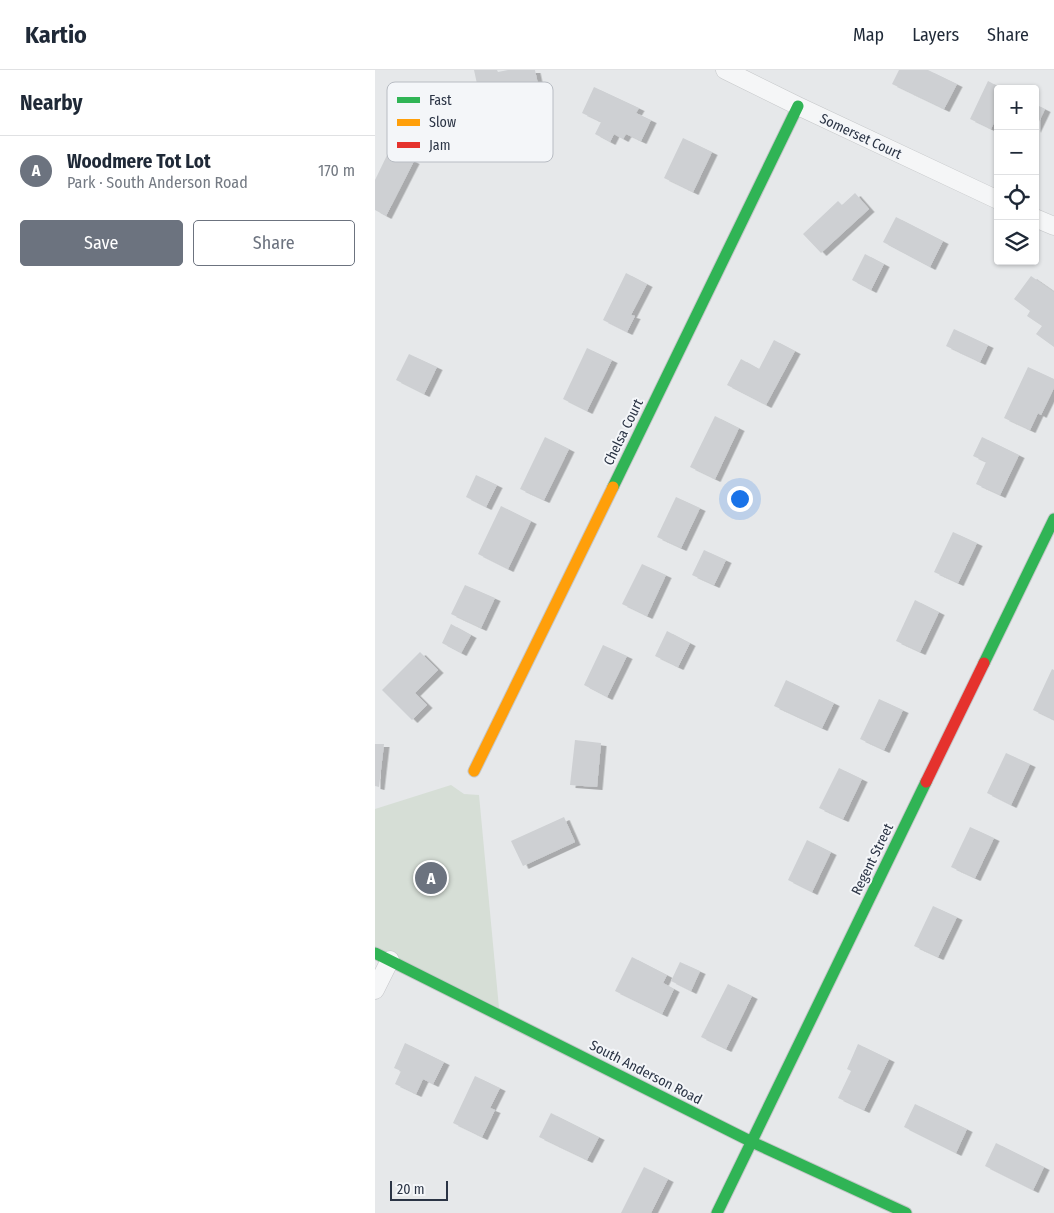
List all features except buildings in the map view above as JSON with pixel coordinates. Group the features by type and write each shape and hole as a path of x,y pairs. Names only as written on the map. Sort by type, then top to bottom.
{"street":[{"name":"Somerset Court","path":"725,70 994,198"},
{"name":"Chelsa Court","path":"474,771 798,106"},
{"path":"1039,220 1054,226"},
{"name":"Regent Street","path":"717,1213 1054,519"},
{"path":"375,990 382,957"},
{"name":"South Anderson Road","path":"382,957 752,1142 906,1213"}],"shaded area":[{"path":"451,785 464,794 479,795 499,1008 375,947 375,809"}],"traffic: fast":[{"path":"613,487 798,106"},
{"path":"984,663 1054,519"},
{"path":"717,1213 926,782"},
{"path":"375,953 752,1142 906,1213"}],"traffic: slow":[{"path":"474,771 613,487"}],"traffic: jam":[{"path":"926,782 984,663"}],"place":[{"name":"Woodmere Tot Lot","path":"431,878"}]}
